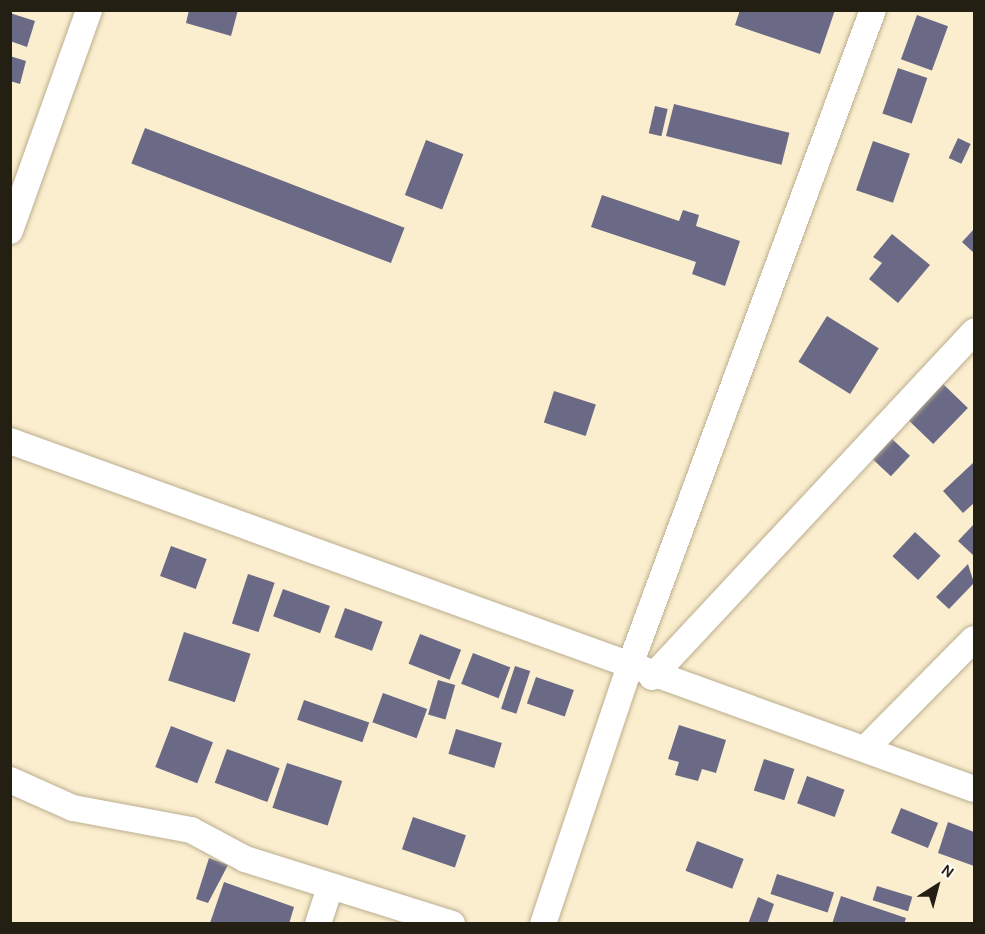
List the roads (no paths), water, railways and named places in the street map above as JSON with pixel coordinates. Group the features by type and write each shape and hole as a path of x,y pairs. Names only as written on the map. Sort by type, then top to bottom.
{"street":[{"path":"10,231 89,10"},
{"path":"543,924 630,665 873,10"},
{"path":"652,677 975,332"},
{"path":"10,441 630,665 652,677 866,748 975,789"},
{"path":"866,748 975,639"},
{"path":"10,780 73,808 191,830 245,859 452,924"},
{"path":"318,924 330,887"}]}
